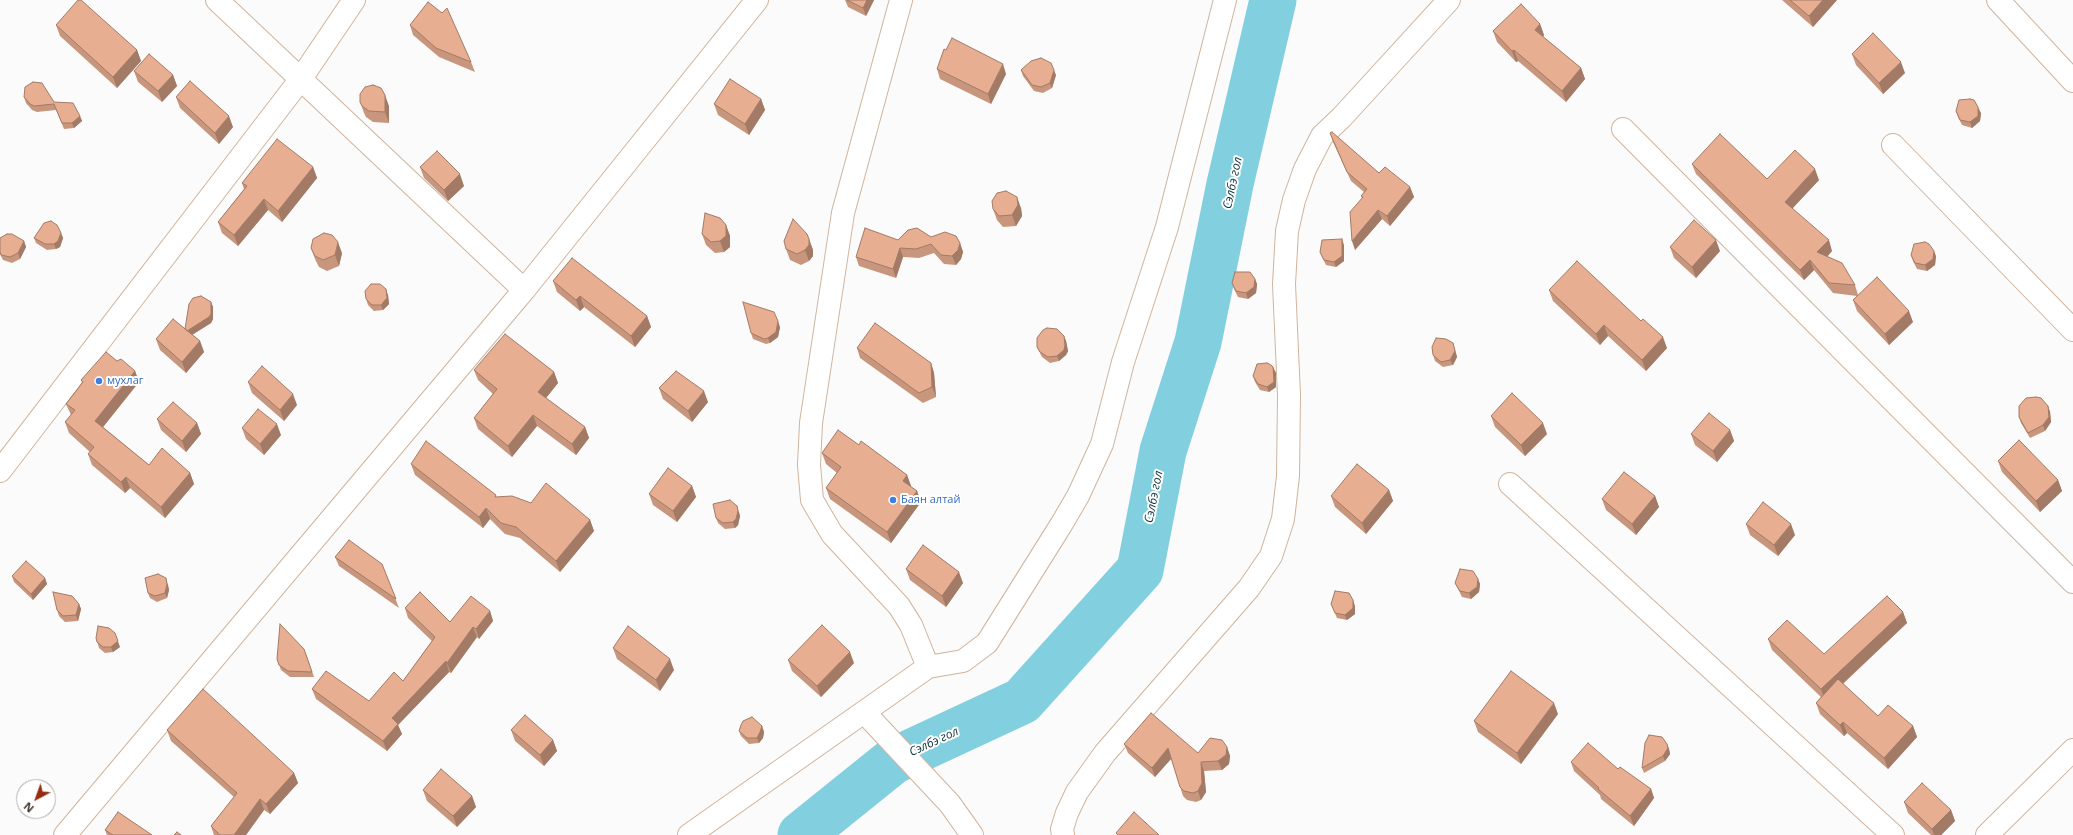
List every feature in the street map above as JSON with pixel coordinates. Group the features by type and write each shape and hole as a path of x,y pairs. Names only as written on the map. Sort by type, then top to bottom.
{"street":[{"path":"217,0 524,290"},
{"path":"0,471 300,80 354,0"},
{"path":"66,835 524,290 757,0"},
{"path":"901,0 843,213 811,423 809,465 812,500 832,534 898,606 911,625 928,667"},
{"path":"689,835 928,667 963,661 988,643 1078,496 1102,444 1123,362 1167,227 1225,0"},
{"path":"1063,835 1062,829 1066,813 1077,792 1105,753 1250,588 1271,556 1283,519 1288,476 1289,395 1284,284 1287,232 1294,200 1305,169 1322,136 1342,117 1449,0"},
{"path":"1998,0 2073,81"},
{"path":"1623,129 2073,582"},
{"path":"1893,145 2073,330"},
{"path":"1510,484 1893,835"},
{"path":"864,712 950,804 972,835"},
{"path":"1988,835 2073,750"}],"building":[{"path":"78,0 81,0 137,50 113,77 56,25"},
{"path":"847,0 867,0 863,8"},
{"path":"1790,0 1823,0 1809,16"},
{"path":"428,2 442,13 447,8 471,62 436,48 410,25"},
{"path":"1521,4 1540,24 1535,30 1581,68 1562,91 1514,50 1512,51 1493,31"},
{"path":"1873,33 1901,62 1879,83 1852,54"},
{"path":"952,38 1003,64 988,94 937,69 944,49 946,50"},
{"path":"149,54 173,75 158,91 134,71"},
{"path":"1041,58 1051,63 1054,70 1050,83 1041,87 1032,85 1021,70 1031,61"},
{"path":"730,79 761,99 745,124 714,104"},
{"path":"190,81 229,116 215,133 176,97"},
{"path":"33,82 42,83 54,102 73,103 80,116 72,123 62,123 54,104 34,106 30,104 24,97 25,87"},
{"path":"373,85 381,88 385,95 385,112 369,111 362,106 360,102 360,94 365,87"},
{"path":"1959,100 1974,100 1978,107 1978,116 1970,122 1960,120 1956,111"},
{"path":"1332,132 1379,173 1385,167 1410,187 1387,216 1378,210 1352,241 1350,212 1363,197 1361,196 1367,189 1347,172 1330,133"},
{"path":"1720,134 1767,179 1795,150 1815,169 1785,202 1829,240 1817,252 1842,263 1855,285 1829,283 1810,260 1800,270 1692,164"},
{"path":"277,139 313,167 278,211 264,199 234,235 218,222 247,186 242,183"},
{"path":"437,151 460,174 444,190 420,167"},
{"path":"1006,191 1017,197 1018,205 1012,215 999,216 993,209 992,201 997,193"},
{"path":"705,213 720,218 726,225 726,236 720,241 711,242 702,234"},
{"path":"793,219 807,234 809,239 809,245 805,250 797,254 786,249 784,241"},
{"path":"1694,220 1716,240 1692,267 1670,247"},
{"path":"51,221 57,225 61,233 58,241 54,244 45,244 34,238 44,223"},
{"path":"865,228 898,240 908,230 917,228 931,237 945,232 956,236 960,243 958,250 952,256 941,255 931,244 916,249 900,248 893,269 856,257"},
{"path":"324,233 332,235 338,242 335,255 323,260 315,256 311,248 313,239"},
{"path":"7,234 12,234 24,241 18,253 10,257 1,255 0,252 0,238"},
{"path":"1342,239 1342,256 1334,262 1324,260 1320,252 1322,240"},
{"path":"1925,242 1929,244 1934,251 1933,259 1925,265 1915,263 1911,255 1914,244"},
{"path":"572,258 647,316 631,336 580,296 576,300 553,281"},
{"path":"1577,261 1641,321 1643,319 1663,337 1642,360 1604,325 1596,334 1549,290"},
{"path":"1235,272 1250,272 1255,279 1254,287 1246,293 1236,291 1232,283"},
{"path":"1877,277 1909,311 1885,334 1853,300"},
{"path":"371,284 380,284 386,289 387,298 381,305 372,305 366,299 365,291"},
{"path":"201,296 211,302 211,314 209,317 187,331 185,329 189,304 193,298"},
{"path":"743,302 774,312 778,321 776,332 764,339 751,333"},
{"path":"173,319 200,341 182,362 156,339"},
{"path":"875,323 931,363 932,387 919,393 857,348"},
{"path":"1047,328 1057,329 1064,336 1064,350 1057,356 1048,357 1040,352 1037,347 1037,338 1043,330"},
{"path":"505,334 554,372 538,392 585,427 572,444 533,415 508,446 474,418 497,389 474,370"},
{"path":"1436,338 1446,339 1453,343 1455,351 1450,360 1441,362 1433,355 1432,347"},
{"path":"106,352 117,361 121,359 135,371 95,421 149,465 162,448 190,473 161,507 126,477 121,482 88,454 94,447 65,422 75,410 66,404 83,382 81,380"},
{"path":"1267,363 1273,367 1274,382 1267,387 1258,384 1253,376 1257,364"},
{"path":"262,366 293,394 280,410 248,382"},
{"path":"676,371 704,391 688,411 659,388"},
{"path":"1512,393 1543,423 1521,445 1491,416"},
{"path":"2026,398 2041,398 2048,406 2049,417 2043,425 2028,433 2019,417 2019,406"},
{"path":"173,402 197,423 182,441 157,419"},
{"path":"258,409 277,424 260,444 242,428"},
{"path":"1709,413 1730,430 1713,451 1691,434"},
{"path":"838,430 859,445 861,441 907,475 903,481 917,491 887,532 826,488 841,467 822,453"},
{"path":"2019,440 2058,480 2036,501 1998,461"},
{"path":"426,441 496,495 495,497 512,496 531,503 546,483 590,520 556,561 516,527 501,523 486,508 479,517 411,464"},
{"path":"1357,464 1389,490 1362,523 1331,496"},
{"path":"668,468 692,486 673,511 649,494"},
{"path":"1624,472 1655,496 1632,524 1602,499"},
{"path":"730,500 737,506 738,511 736,519 733,522 723,523 716,518 713,504"},
{"path":"1763,502 1791,524 1774,545 1746,524"},
{"path":"349,540 382,564 396,599 335,557"},
{"path":"923,545 959,572 942,596 906,569"},
{"path":"26,561 45,578 31,594 12,576"},
{"path":"1460,569 1473,571 1478,579 1477,587 1469,593 1460,591 1455,583"},
{"path":"158,574 166,578 167,584 165,593 155,596 148,593 145,578"},
{"path":"1335,591 1349,593 1353,600 1353,608 1345,615 1335,613 1331,604"},
{"path":"53,592 72,596 79,604 76,615 63,616 57,610"},
{"path":"420,592 450,622 471,596 490,611 476,629 473,627 447,663 446,661 392,718 398,724 383,741 312,689 326,671 369,701 394,672 403,681 435,637 405,608"},
{"path":"1887,596 1903,612 1821,689 1768,639 1787,620 1824,654"},
{"path":"280,624 304,649 312,672 288,671 279,665 277,659"},
{"path":"822,625 850,652 817,686 788,660"},
{"path":"98,626 109,628 115,633 118,641 111,647 103,647 97,642 96,638"},
{"path":"628,626 670,659 656,680 613,648"},
{"path":"1511,671 1554,703 1517,753 1474,721"},
{"path":"1838,679 1878,716 1888,705 1913,726 1884,758 1843,722 1840,725 1816,703"},
{"path":"203,689 294,773 266,804 260,799 234,835 220,835 211,826 237,793 167,730"},
{"path":"1151,713 1198,753 1210,738 1222,740 1227,747 1226,755 1218,761 1201,762 1202,783 1198,791 1193,793 1184,791 1180,787 1168,748 1152,768 1124,744"},
{"path":"525,715 553,740 540,755 511,730"},
{"path":"752,717 762,726 757,738 747,738 739,731 743,721"},
{"path":"1649,735 1662,737 1668,748 1663,756 1642,768 1645,743"},
{"path":"1588,743 1618,769 1620,767 1651,789 1630,816 1598,789 1599,788 1571,762"},
{"path":"441,769 472,796 453,816 423,790"},
{"path":"1922,783 1951,810 1932,829 1904,802"},
{"path":"118,812 152,835 113,835 105,830"},
{"path":"1134,812 1159,835 1118,835 1116,833"},
{"path":"177,832 181,835 174,835"}],"waterway":[{"name":"Сэлбэ гол","path":"801,835 893,761 1022,701 1140,570 1163,451 1198,342 1230,184 1273,0"}],"place":[{"name":"мухлаг","path":"99,381"},
{"name":"Баян алтай","path":"893,500"}]}
